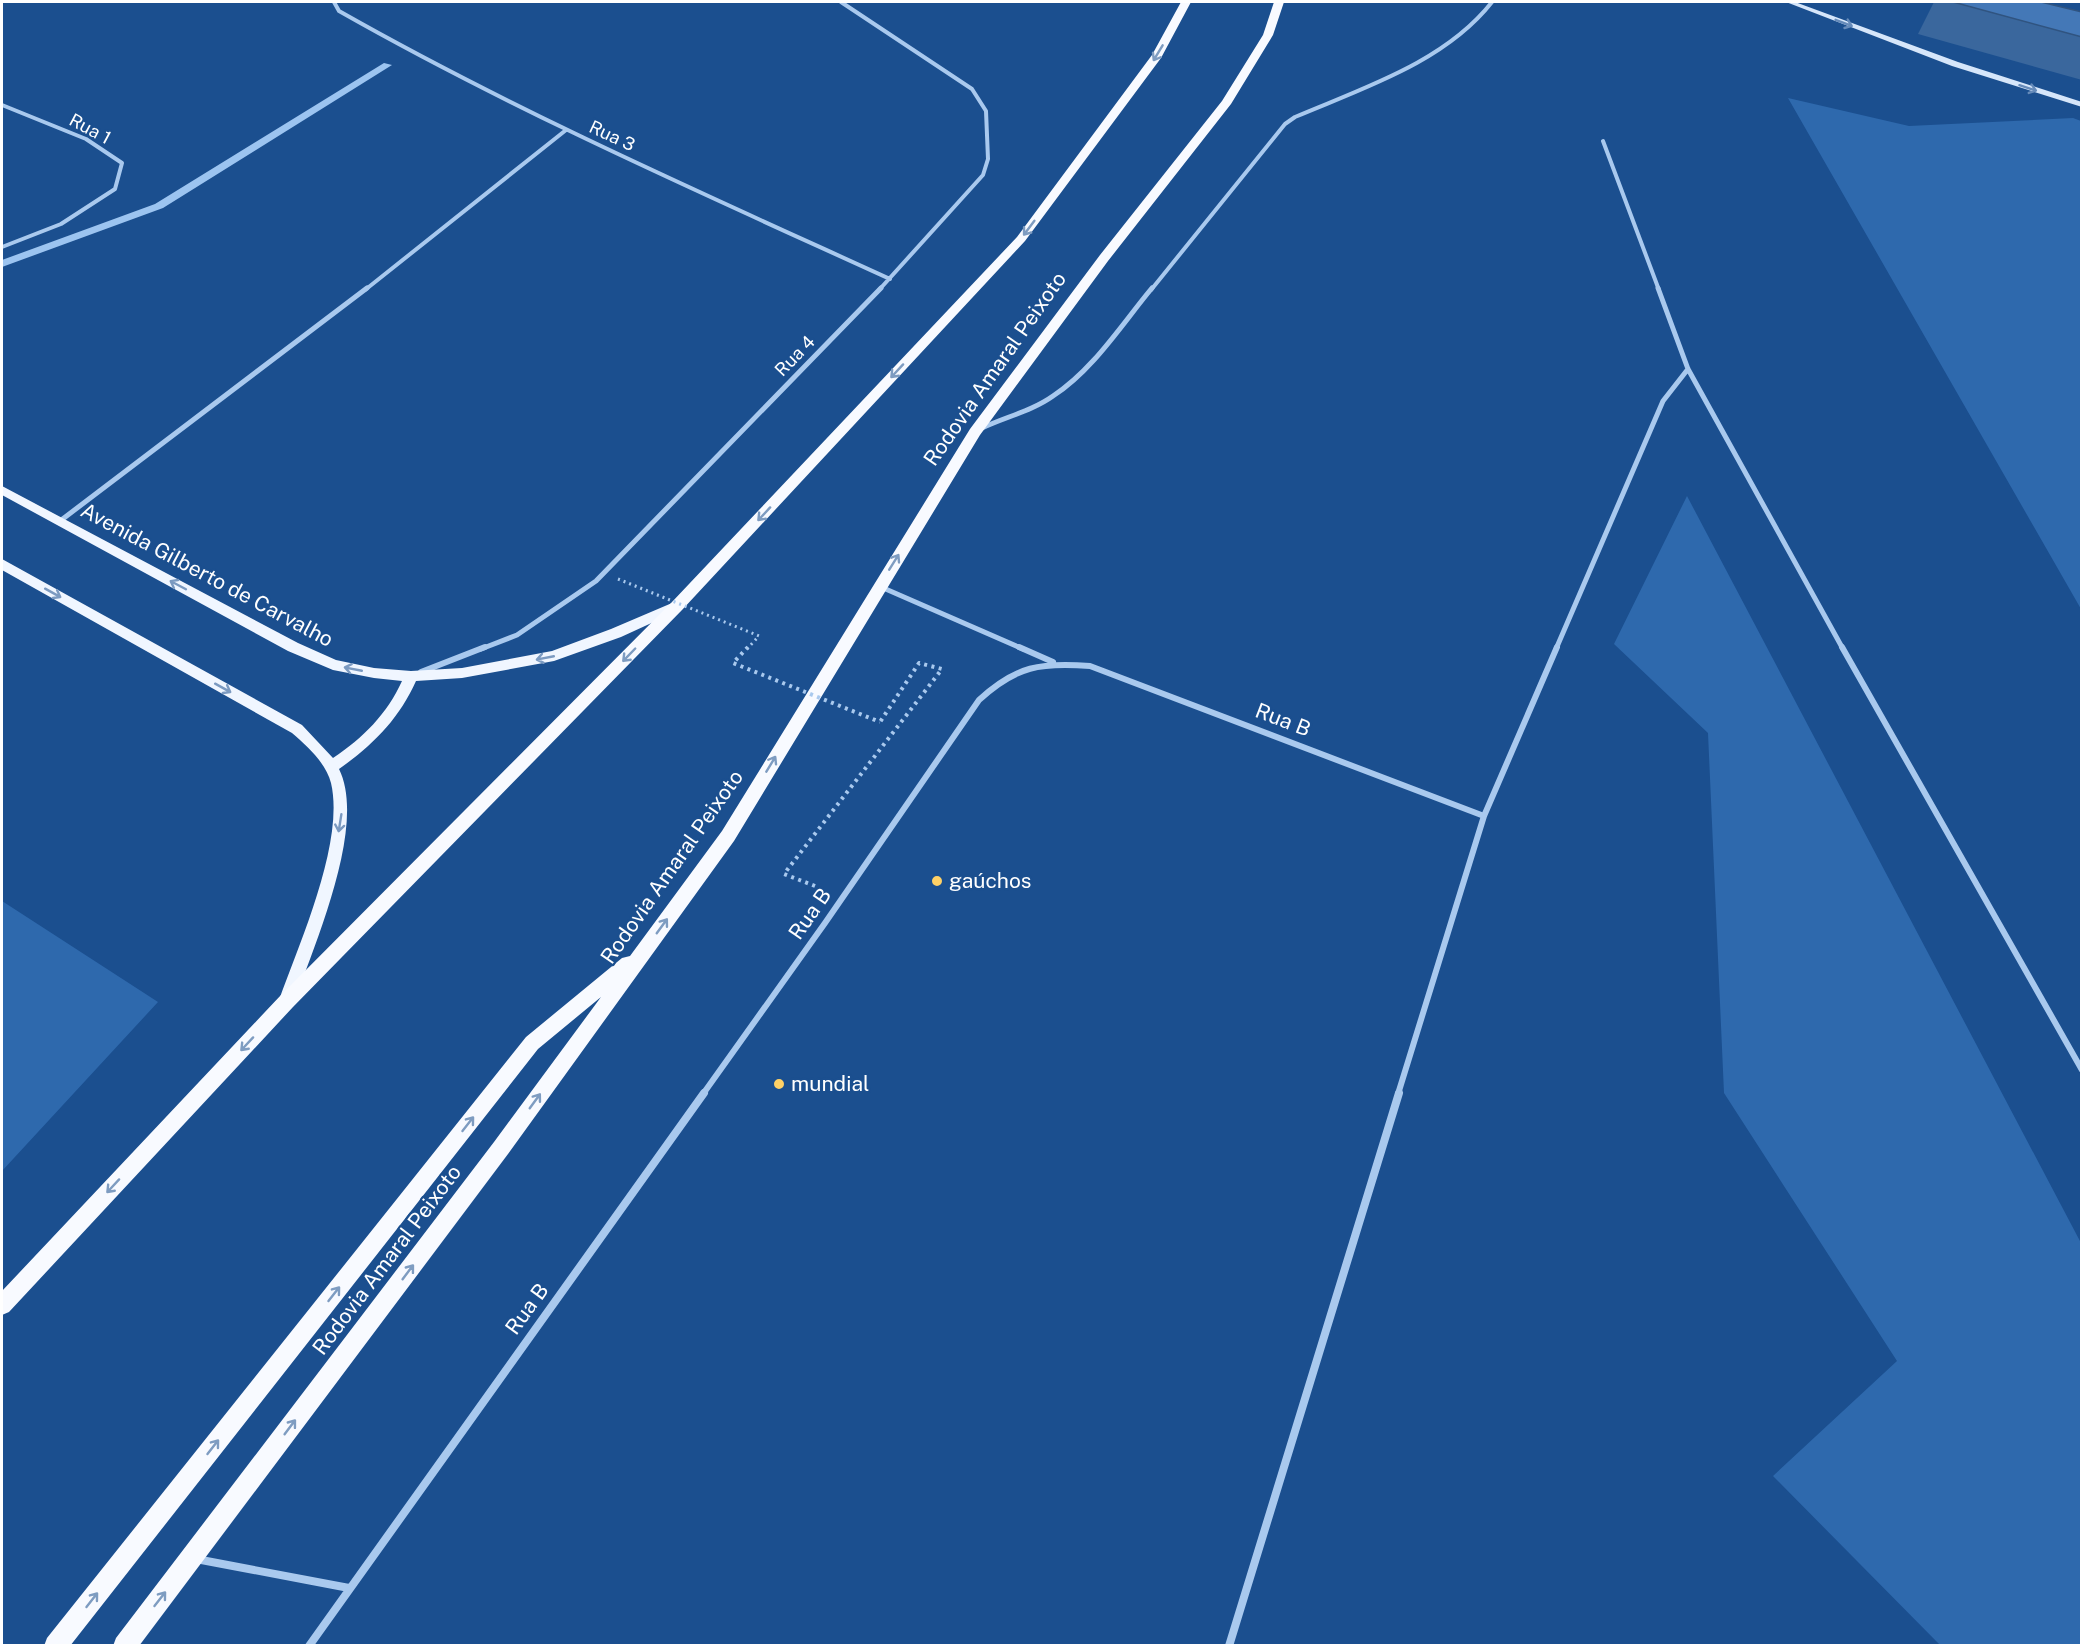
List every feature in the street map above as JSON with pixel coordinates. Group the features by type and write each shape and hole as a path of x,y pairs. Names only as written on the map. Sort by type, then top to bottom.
{"highway":[{"path":"2,1305 287,1001 677,606 1022,238 1157,56 1186,2"},
{"name":"Rodovia Amaral Peixoto","path":"124,1646 501,1148 728,836 975,432 1104,258 1227,102 1268,35 1279,2"},
{"path":"55,1646 532,1043 648,946"}],"main road":[{"path":"1790,2 1954,64 2082,105"},
{"name":"Avenida Gilberto de Carvalho","path":"2,490 292,647 333,665 374,673 411,676 462,673 554,656 677,606"},
{"path":"2,564 297,729 317,746 331,767 339,785 342,812 335,856 287,1001"},
{"path":"331,767 360,748 384,725 401,701 411,676"}],"street":[{"name":"Rua 3","path":"334,2 339,10 413,55 566,130 890,279"},
{"name":"Rua 4","path":"411,676 517,635 596,581 890,279 983,174 988,159 986,111 972,88 841,2"},
{"path":"975,432 1003,417 1045,402 1063,389 1107,342 1294,117 1385,79 1463,33 1492,2"},
{"name":"Rua 1","path":"2,105 86,139 122,163 115,189 61,224 2,247"},
{"path":"60,521 314,330 566,130"},
{"path":"1603,141 1688,369 1915,780 2082,1070"},
{"path":"1228,1646 1484,816 1663,401 1688,369"},
{"path":"880,586 1053,662"},
{"name":"Rua B","path":"309,1646 843,897 979,700 998,681 1023,669 1053,662 1090,666 1484,816"},
{"path":"192,1558 349,1588"}],"path":[{"path":"618,579 759,636 733,663 880,722 920,663 942,669 783,874 843,897"}],"shaded area":[{"path":"1788,98 1909,126 2073,118 2081,121 2081,609"},
{"path":"1687,496 2081,1243 2081,1645 1940,1645 1773,1476 1897,1361 1724,1093 1708,733 1614,644"},
{"path":"2,901 158,1002 2,1171"}],"building":[{"path":"1953,2 2041,2 2082,12 2082,37"}],"waterway":[{"path":"2,264 159,206 387,65"}],"place":[{"name":"gaúchos","path":"937,881"},
{"name":"mundial","path":"779,1084"}]}
